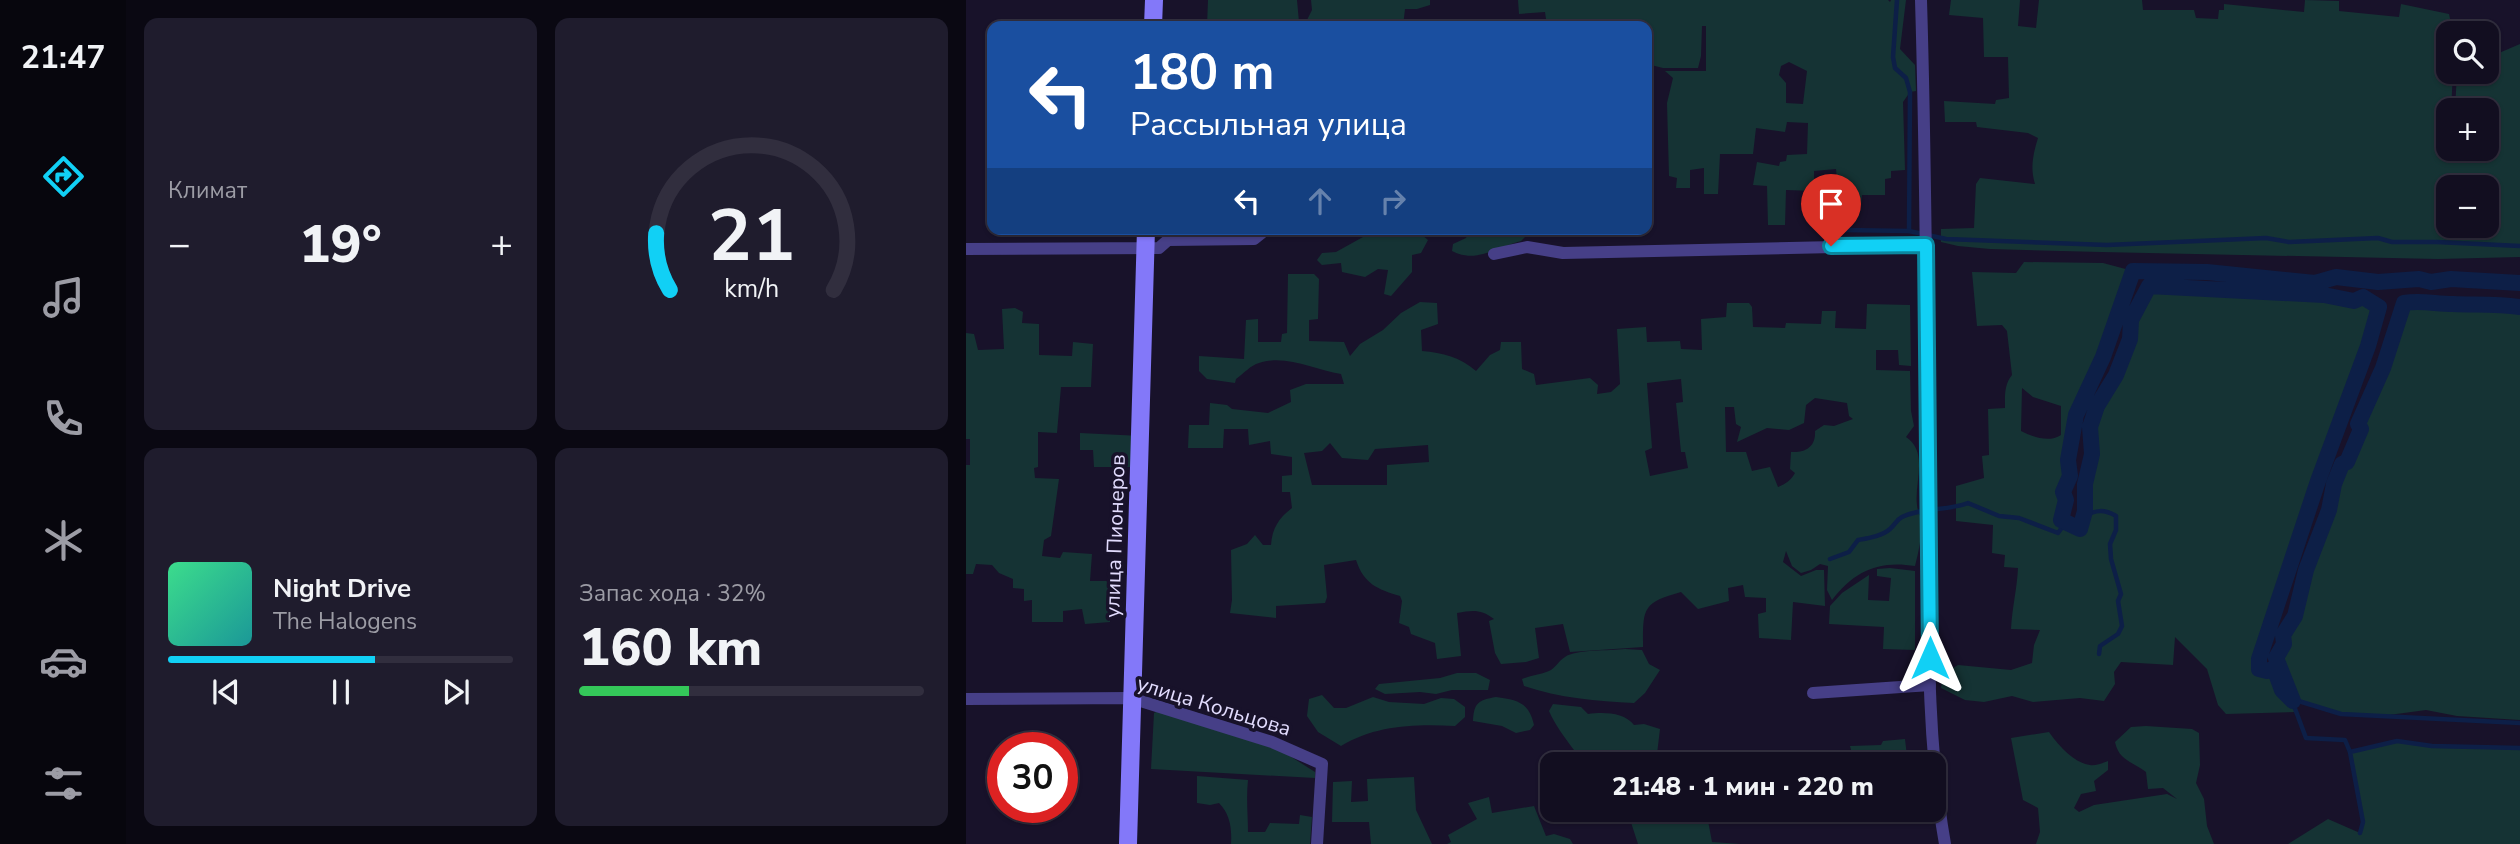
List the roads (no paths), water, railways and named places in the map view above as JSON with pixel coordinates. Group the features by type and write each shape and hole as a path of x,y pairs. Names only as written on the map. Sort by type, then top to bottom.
{"street":[{"path":"1153,21 1154,0"},
{"path":"1922,0 1930,685 1938,807 1945,844"},
{"name":"улица Пионеров","path":"1128,844 1146,235"},
{"path":"966,249 1159,248 1168,240 1254,239 1259,235"},
{"path":"1494,254 1527,247 1563,253 1926,245"},
{"path":"1813,693 1930,685"},
{"name":"улица Кольцова","path":"966,699 1131,698 1272,742 1322,764 1317,844"}],"waterway":[{"path":"1897,0 1893,57 1895,68 1906,78 1910,92 1909,231 1946,239 2107,245 2266,238 2289,242 2378,238 2392,242 2520,246"},
{"path":"1843,230 1909,231"},
{"path":"2520,283 2451,279 2431,282 2419,279 2378,282 2336,277 2315,283 2207,272 2133,271 2103,357 2076,415 2068,460 2070,476 2063,492 2066,500 2061,520 2080,529 2085,511 2085,484 2092,454 2090,427 2097,406 2116,375 2130,339 2131,320 2149,286 2324,295 2354,301 2363,297 2379,307 2368,346 2318,481 2259,659 2259,669 2267,671 2274,668 2282,690 2293,701 2276,658 2284,644 2283,635 2295,616 2306,570 2329,510 2334,484 2361,429 2358,424 2383,368 2404,303 2520,307"},
{"path":"1830,559 1849,552 1858,540 1887,531 1902,517 1968,503 1999,516 2019,518 2058,533 2066,522"},
{"path":"2084,516 2100,511 2116,516 2116,530 2110,544 2111,559 2121,594 2118,601 2122,626 2118,634 2100,646 2099,654"},
{"path":"2276,658 2306,738 2345,740 2350,752"},
{"path":"2292,699 2341,714 2520,723"},
{"path":"2360,833 2363,822 2350,752 2397,741 2432,746 2520,748"}]}
